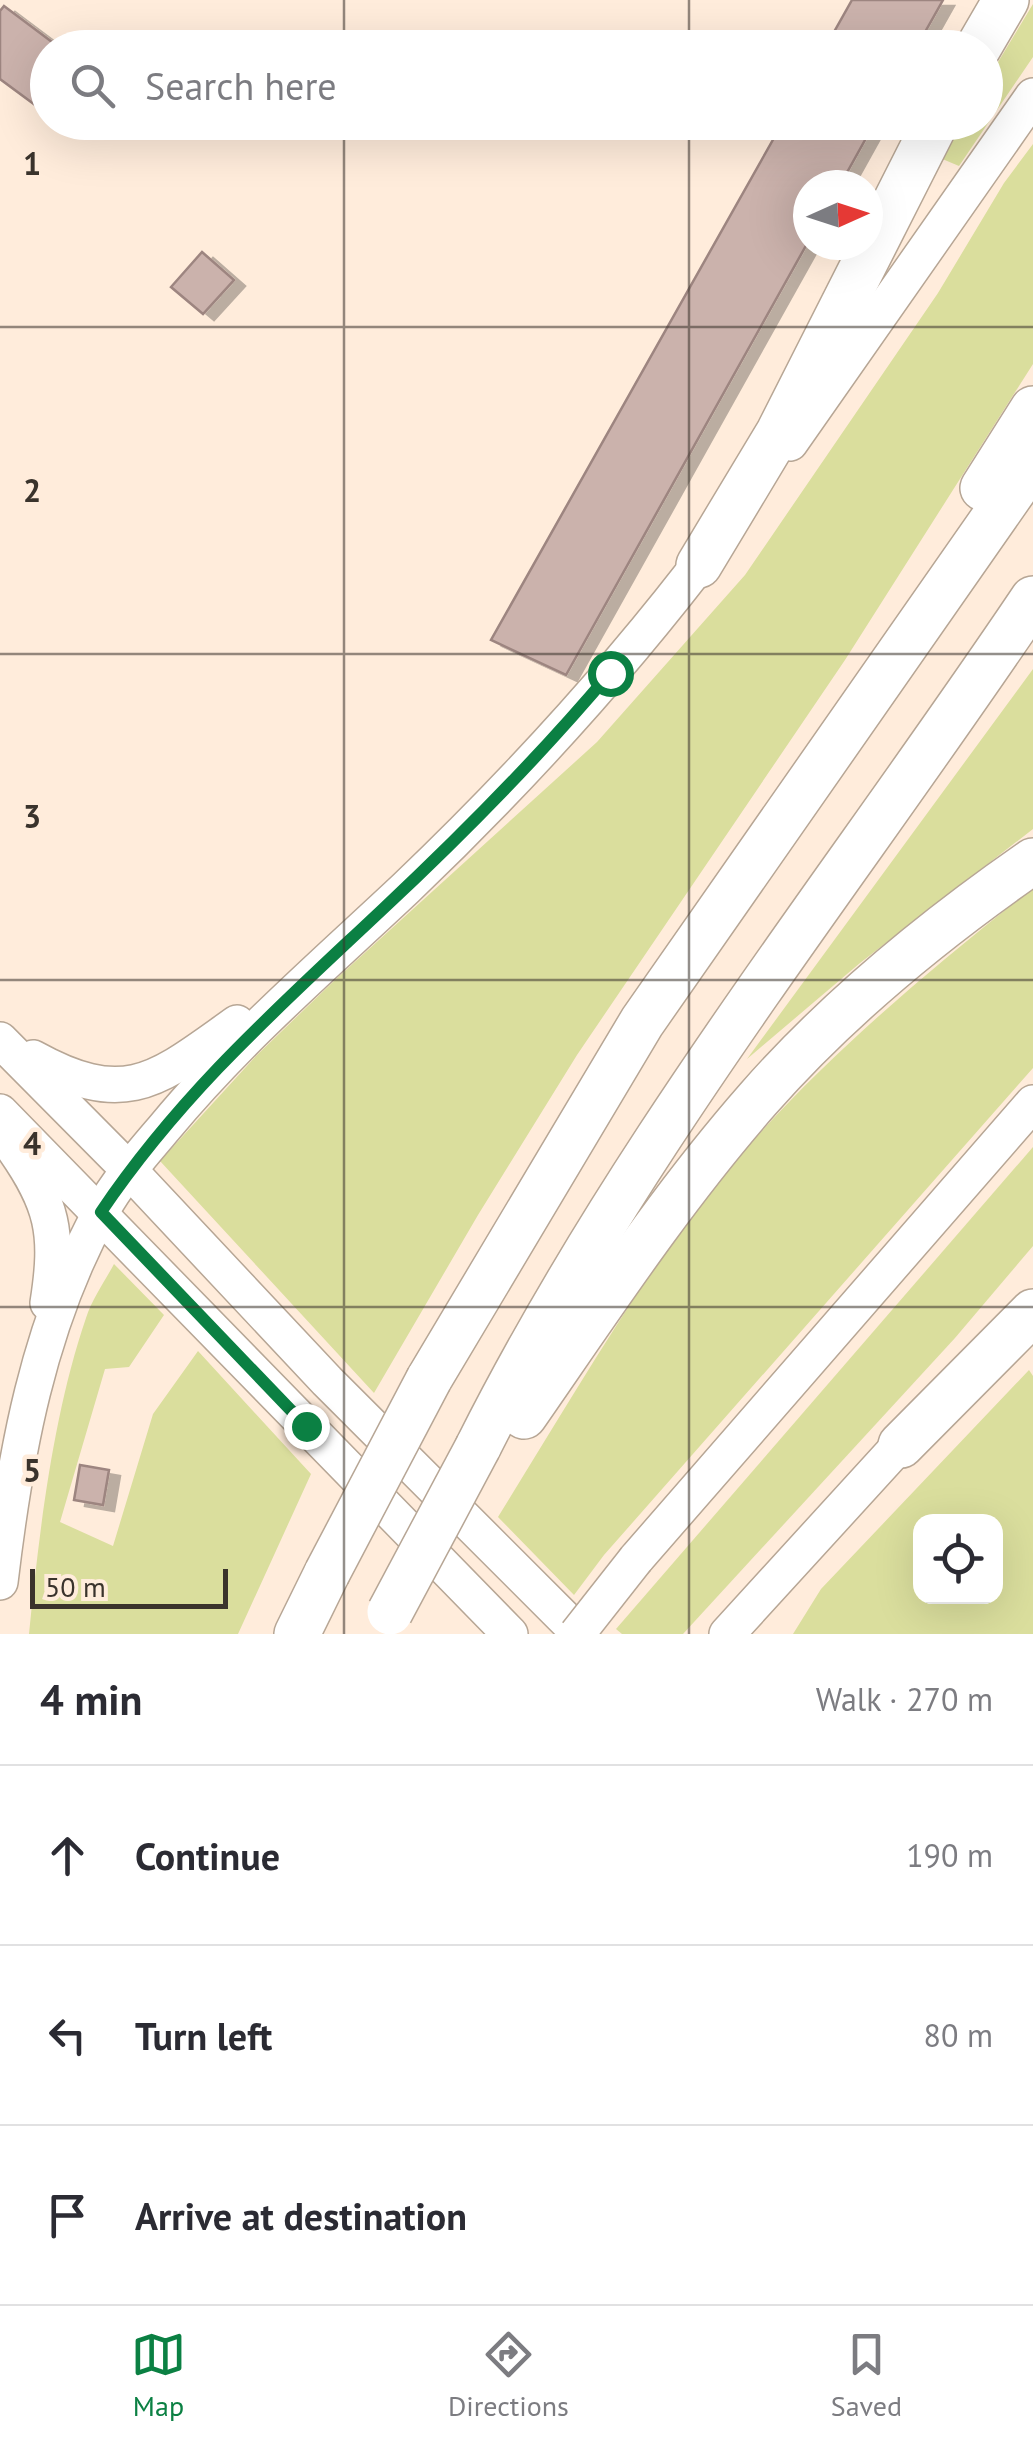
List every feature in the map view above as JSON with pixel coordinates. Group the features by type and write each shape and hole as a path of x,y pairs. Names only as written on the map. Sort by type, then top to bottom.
{"highway":[{"path":"988,30 1006,0"},
{"path":"700,565 779,432 927,140"},
{"path":"703,934 1033,410"},
{"path":"297,1634 429,1378 642,1022 1033,462"},
{"path":"392,1610 486,1453 568,1284 683,1100 1026,611"},
{"path":"486,1453 672,1204 762,1095 900,964 1033,861"},
{"path":"902,1444 1033,1312"}],"main road":[{"path":"1003,139 1033,96"},
{"path":"35,1381 72,1278 101,1212 129,1170 229,1053 344,946 560,733 700,565 1002,140"},
{"path":"0,1040 68,1078 93,1084 132,1084 174,1068 344,946"},
{"path":"0,1040 129,1170 327,1381 578,1634 636,1559 1033,1103"},
{"path":"0,1112 510,1634"},
{"path":"0,1129 38,1183 54,1240 50,1287 35,1381 19,1446 0,1582"},
{"path":"727,1634 902,1444 1033,1290"},
{"path":"744,1634 773,1586"}],"green space":[{"path":"1033,4 1033,57 1003,101 1003,54"},
{"path":"951,140 977,140 959,166 940,158"},
{"path":"1033,144 1033,364 845,660 577,1055 374,1393 160,1161 256,1056 336,979 597,742 745,575 938,293 1004,183"},
{"path":"1033,669 1033,829 860,963 747,1059"},
{"path":"1033,888 1033,1068 604,1555 574,1595 498,1517 627,1310 710,1191 794,1097 886,1009"},
{"path":"1033,1147 1033,1246 955,1338 683,1634 622,1634 616,1629"},
{"path":"114,1264 164,1315 129,1367 105,1369 60,1522 113,1546 153,1414 198,1351 311,1474 238,1634 29,1634 43,1515 65,1394 89,1311"},
{"path":"1029,1370 1033,1376 1033,1634 793,1634 821,1589"}],"building":[{"path":"852,0 943,0 926,30 835,30"},
{"path":"4,6 36,30 30,30 30,101 0,79 0,11"},
{"path":"773,140 865,140 848,170 793,170 793,260 798,260 566,675 491,640"},
{"path":"202,252 234,280 203,314 171,287"},
{"path":"80,1465 109,1470 103,1505 74,1500"}],"route":[{"path":"306,1426 101,1212 129,1170 229,1053 508,787 610,673"}]}
